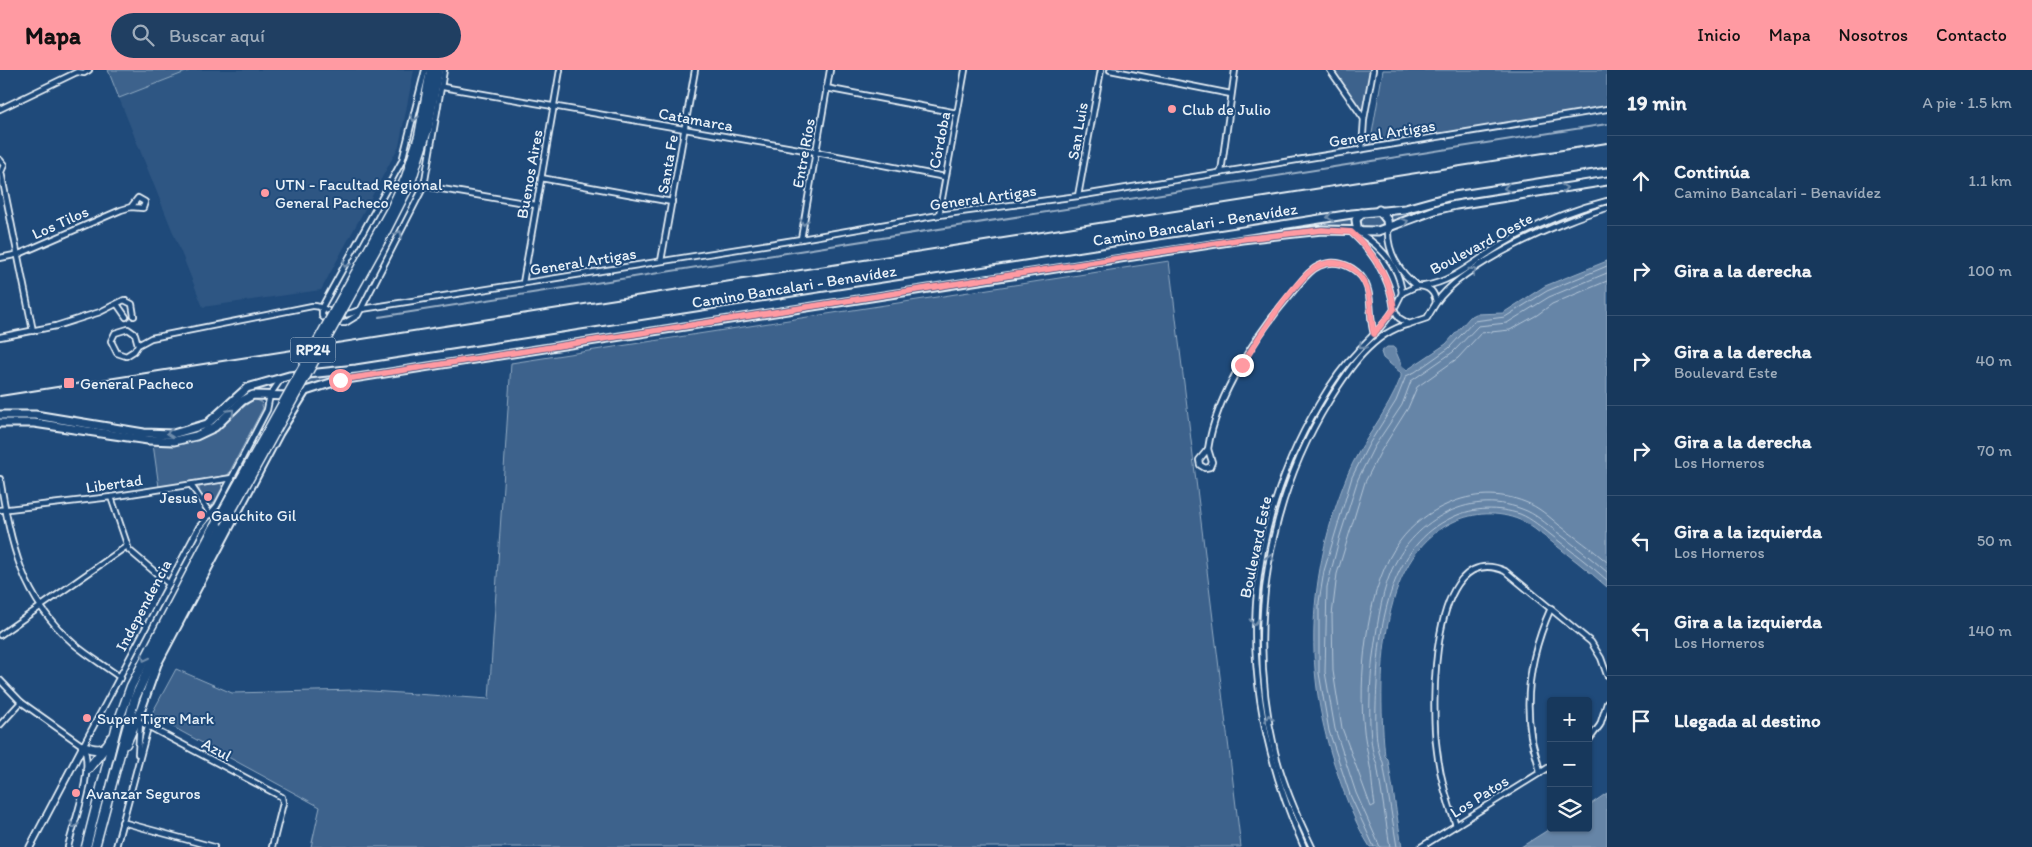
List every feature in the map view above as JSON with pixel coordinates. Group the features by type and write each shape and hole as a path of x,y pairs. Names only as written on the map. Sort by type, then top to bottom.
{"main road":[{"name":"RP24","path":"86,847 117,725 138,671 218,522 408,180 420,136 431,70"},
{"name":"RP24","path":"95,847 131,710 139,689 229,515 384,235 428,127 438,70"},
{"name":"Camino Bancalari - Benavídez","path":"0,415 35,415 144,433 173,434 206,424 242,390 303,374 366,368 1379,210 1405,209 1448,197 1607,172"},
{"name":"Camino Bancalari - Benavídez","path":"0,423 34,423 148,440 174,441 196,436 215,427 242,401 253,395 282,397 304,394 340,380 1068,265 1282,234 1322,230 1355,232 1388,229 1436,210 1456,205 1607,181"},
{"path":"1379,210 1388,220 1388,229"},
{"path":"1355,232 1356,220 1361,213"},
{"path":"116,769 140,712 157,664 279,433 304,394 303,374"},
{"path":"88,768 106,748 117,725"},
{"path":"83,746 99,750 106,748"}],"street":[{"path":"0,109 77,71 84,74 89,70"},
{"path":"425,70 402,161 322,307 321,311 325,320 337,325 354,319 362,309 424,186 443,87 444,70"},
{"name":"Buenos Aires","path":"523,283 560,70"},
{"name":"Santa Fe","path":"661,261 696,70"},
{"name":"Entre Ríos","path":"801,239 830,70"},
{"name":"Córdoba","path":"939,215 965,70"},
{"name":"San Luis","path":"1078,196 1101,70"},
{"path":"1110,70 1231,94"},
{"path":"1221,172 1235,70"},
{"path":"1330,70 1364,119"},
{"path":"1362,149 1364,119 1372,70"},
{"name":"Catamarca","path":"443,87 816,152 945,177"},
{"path":"826,88 957,113"},
{"name":"General Artigas","path":"322,307 336,315 346,315 362,309 939,215 1078,196 1607,109"},
{"path":"0,160 4,165 0,172 19,254 33,331"},
{"path":"541,178 672,202"},
{"path":"424,186 536,205"},
{"name":"Boulevard Oeste","path":"1424,286 1444,282 1502,245 1530,230 1574,211 1607,201"},
{"name":"Los Tilos","path":"0,258 19,254 84,224 131,207"},
{"name":"Boulevard Oeste","path":"1436,302 1447,289 1477,268 1533,237 1565,222 1607,208"},
{"path":"1388,229 1388,244 1397,264 1417,286"},
{"path":"1530,230 1533,237"},
{"path":"1355,232 1378,247 1389,259 1400,279 1402,293 1394,309"},
{"path":"1355,232 1383,272 1391,290 1394,309 1399,318 1409,324 1427,318 1436,302 1432,292 1424,286 1417,286 1402,293"},
{"path":"1208,449 1218,413 1242,365 1273,318 1313,269 1328,263 1338,263 1348,265 1360,275 1367,289 1374,334 1377,340"},
{"path":"1444,282 1447,289"},
{"path":"0,337 33,331 100,312 124,300 130,301 134,316"},
{"path":"117,304 126,317"},
{"path":"151,338 128,330 119,330 113,337 112,346 117,353 126,356 134,352 138,345 151,338 312,306 322,307"},
{"name":"Boulevard Este","path":"1304,847 1270,754 1259,697 1254,648 1258,578 1276,504 1291,458 1314,413 1342,370 1394,309"},
{"name":"Boulevard Este","path":"1312,847 1284,792 1265,697 1262,644 1263,600 1272,546 1298,459 1320,416 1348,372 1377,340 1391,330 1409,324"},
{"path":"135,334 138,345"},
{"name":"Independencia","path":"30,847 169,584 200,528 232,478 267,410 270,395 282,378"},
{"path":"1314,413 1320,416"},
{"name":"Libertad","path":"3,510 111,497 232,478"},
{"path":"0,479 3,510 17,562 41,608 75,645 121,678"},
{"path":"191,485 210,514"},
{"path":"111,497 127,546 169,584"},
{"path":"1276,504 1283,505"},
{"path":"0,635 127,546"},
{"path":"1456,825 1439,769 1434,712 1435,676 1440,636 1455,586 1461,579 1472,571 1491,567 1498,568 1513,577 1591,642 1601,658 1607,675"},
{"path":"1256,600 1263,600"},
{"path":"1540,773 1530,730 1529,690 1539,638 1551,608"},
{"path":"0,680 20,702 83,746 88,756 88,768 68,847"},
{"path":"1259,697 1265,697"},
{"path":"0,725 20,702"},
{"path":"1592,736 1600,725 1607,703"},
{"path":"137,763 140,712"},
{"name":"Azul","path":"140,722 282,797 284,803 272,847"},
{"path":"116,847 148,727"},
{"name":"Los Patos","path":"1421,847 1547,769"},
{"path":"122,822 214,847"}],"shaded area":[{"path":"108,70 191,70 119,98"},
{"name":"UTN - Facultad Regional General Pacheco","path":"191,70 414,70 399,146 321,290 203,307 119,98"},
{"path":"1330,70 1373,70 1364,119"},
{"path":"1383,70 1607,70 1607,108 1369,151"},
{"path":"1607,175 1607,177 1455,202 1391,222 1389,214 1412,211 1435,203"},
{"path":"1378,216 1383,221 1381,227 1366,228 1361,226 1360,222 1363,217"},
{"path":"1352,219 1351,227 1306,226 1232,236 348,375 322,381 311,386 308,385 308,376 347,373 1231,234"},
{"path":"1169,261 1241,847 311,847 320,807 151,715 176,669 232,693 356,690 489,699 511,363"},
{"path":"254,399 261,402 263,408 228,475 159,487 153,444 187,442 212,432"},
{"path":"221,483 222,488 213,505 209,507 199,491 199,487"}],"water":[{"path":"1607,261 1607,587 1534,529 1512,517 1495,514 1469,516 1453,522 1428,539 1409,564 1396,593 1388,626 1383,660 1382,695 1385,756 1388,759 1402,847 1370,847 1348,803 1326,737 1314,662 1314,625 1317,587 1334,513 1353,463 1389,403 1401,377 1401,373 1383,358 1381,352 1387,347 1394,347 1402,366 1407,370 1446,344 1470,317 1476,314 1503,313 1545,286"},
{"path":"1607,793 1607,847 1521,847 1547,831 1592,832 1592,803"}],"waterway":[{"path":"379,317 1607,124"}],"railway":[{"path":"0,396 1607,143"}],"place":[{"name":"Club de Julio","path":"1172,109"},
{"name":"UTN - Facultad Regional General Pacheco","path":"265,193"},
{"name":"General Pacheco","path":"69,383"},
{"name":"Jesus","path":"208,497"},
{"name":"Gauchito Gil","path":"201,515"},
{"name":"Super Tigre Mark","path":"87,718"},
{"name":"Avanzar Seguros","path":"76,793"}],"route":[{"path":"340,380 1242,239 1322,230 1351,232 1369,250 1388,283 1394,309 1389,318 1374,334 1370,323 1369,296 1366,284 1360,275 1348,265 1338,263 1320,265 1306,276 1288,298 1268,324 1242,365"}]}
